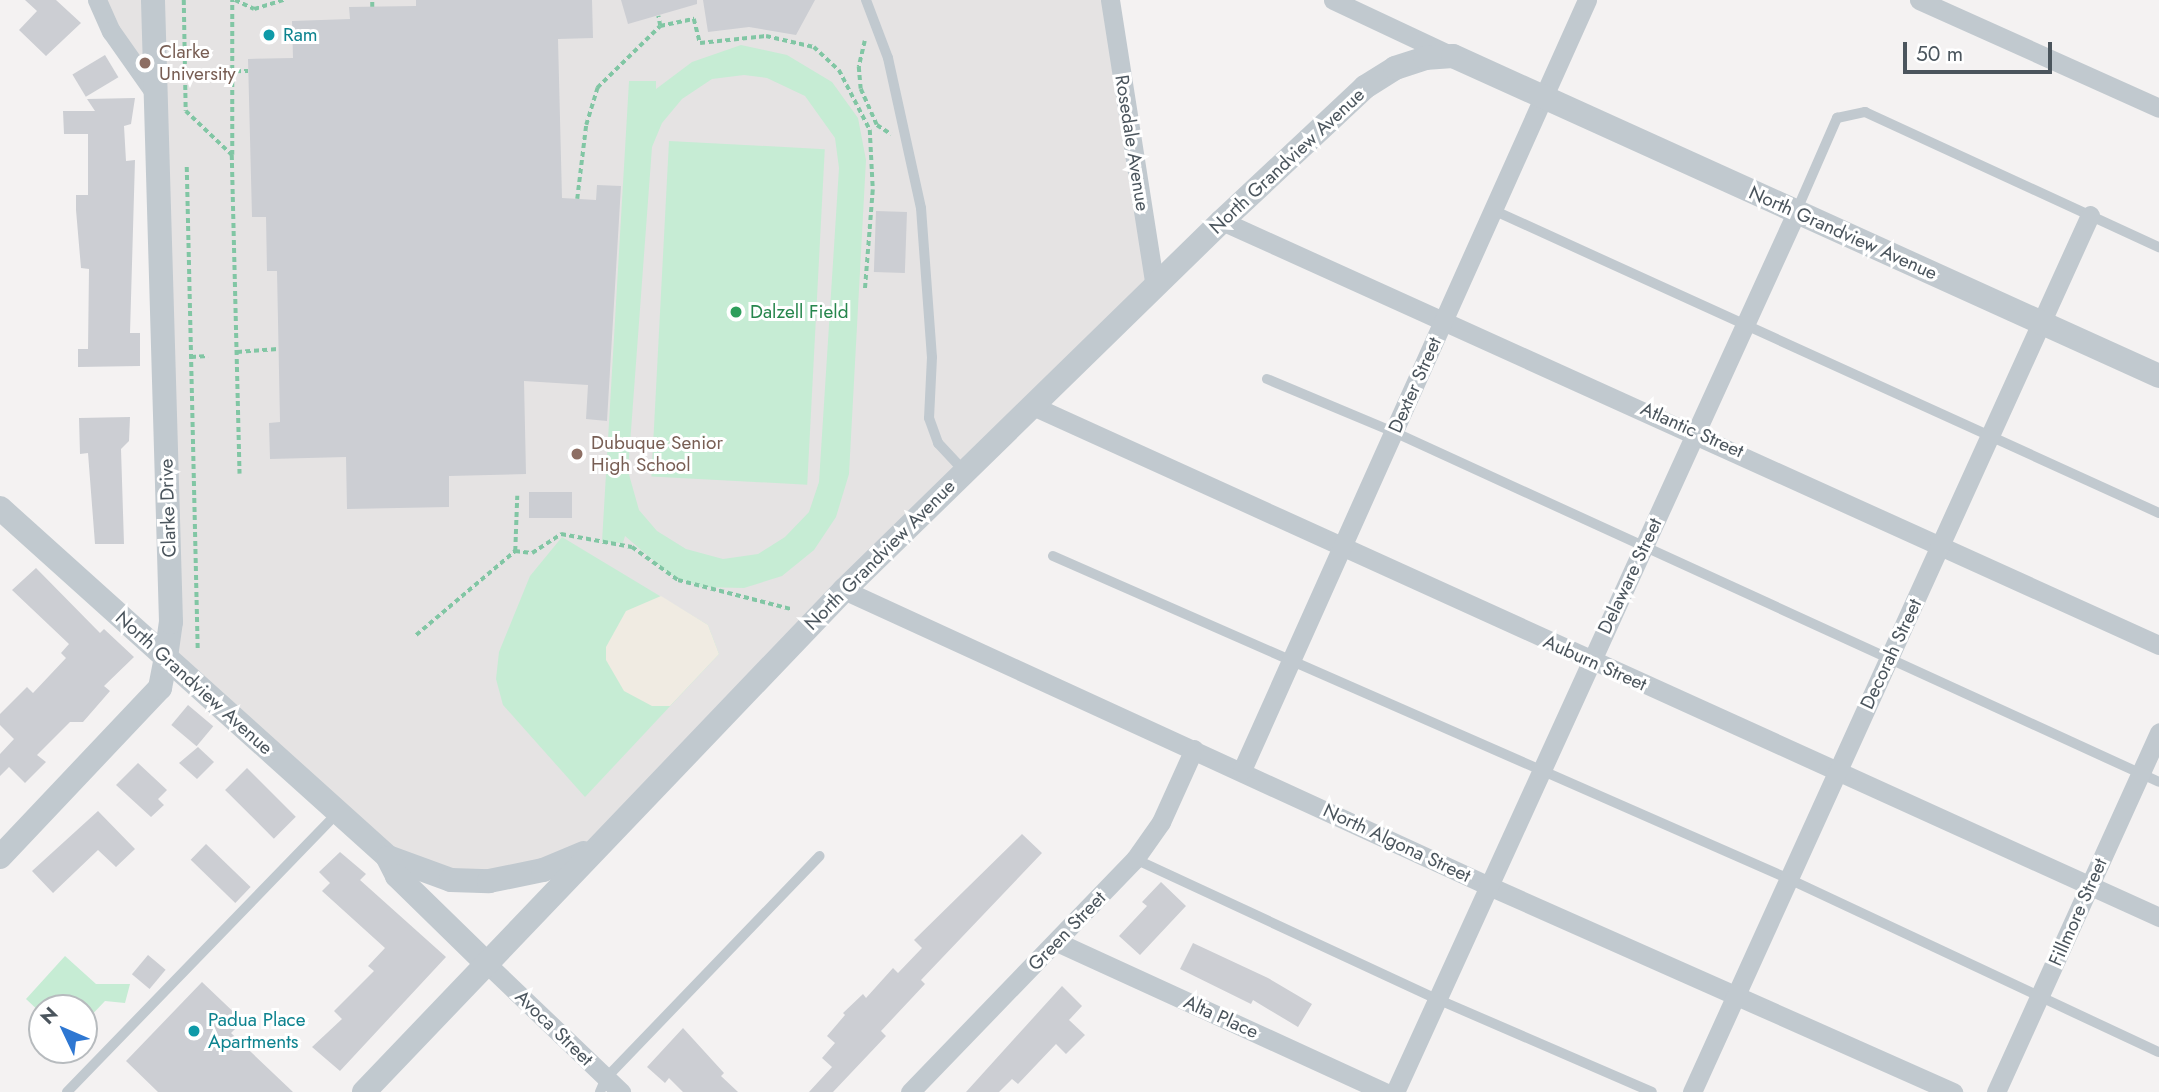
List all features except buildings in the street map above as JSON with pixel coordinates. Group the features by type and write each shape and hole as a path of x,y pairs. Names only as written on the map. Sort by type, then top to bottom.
{"street":[{"path":"97,0 111,31 156,95"},
{"name":"Clarke Drive","path":"0,857 160,688 166,657 171,622 153,0"},
{"name":"Rosedale Avenue","path":"1110,0 1155,286"},
{"path":"1333,0 1453,56"},
{"name":"Dexter Street","path":"1242,770 1587,0"},
{"path":"1919,0 2159,108"},
{"name":"North Grandview Avenue","path":"388,857 397,876 486,963 844,590 1222,220 1365,87 1395,68 1425,58 1453,56 2159,376"},
{"name":"Delaware Street","path":"1395,1092 1796,213"},
{"name":"Decorah Street","path":"1692,1092 2090,215"},
{"name":"Atlantic Street","path":"1222,220 1696,432 2159,645"},
{"name":"Auburn Street","path":"1033,406 1591,662 1837,770 2159,917"},
{"name":"North Grandview Avenue","path":"0,508 388,857 451,880 489,881 543,870 594,849"},
{"name":"North Algona Street","path":"844,590 1242,770 1489,886 1953,1092"},
{"name":"Fillmore Street","path":"1996,1092 2159,732"},
{"name":"Green Street","path":"910,1092 1135,859 1161,822 1194,749"},
{"name":"Alta Place","path":"1057,942 1385,1092"},
{"path":"364,1092 486,963"},
{"name":"Avoca Street","path":"486,963 603,1085 621,1092"}],"lane":[{"path":"866,0 888,58 921,208 932,357 929,418 938,443 965,472"},
{"path":"1796,213 1837,118 1865,112 2159,247"},
{"path":"1493,210 2159,513"},
{"path":"1266,379 1394,432 1643,549 2159,782"},
{"path":"1053,556 1789,879 2038,998 2159,1052"},
{"path":"67,1092 337,812"},
{"path":"603,1085 820,856"},
{"path":"1135,859 1437,999 1652,1092"}],"path":[{"path":"184,0 186,111 232,155"},
{"path":"240,474 232,155 234,0 254,9 284,0"},
{"path":"372,0 372,7"},
{"path":"658,16 660,26"},
{"path":"577,199 586,125 597,88 660,26 694,19 700,43 766,36 814,47 839,70 870,130 873,190 865,291"},
{"path":"866,34 859,67 861,89 877,125 894,141"},
{"path":"186,72 248,71"},
{"path":"187,167 198,649"},
{"path":"237,352 278,349"},
{"path":"191,357 208,356"},
{"path":"515,551 517,496"},
{"path":"416,635 515,551 532,553 561,534 581,535 589,541 632,547 678,580 791,609"}],"shaded area":[{"name":"Dubuque Senior High School","path":"97,0 1110,0 1155,286 594,849 489,881 388,857 172,665 156,95"}],"green space":[{"path":"741,45 787,55 832,82 858,118 866,160 849,474 836,517 814,550 782,576 744,588 701,587 669,574 625,536 623,543 602,542 629,81 656,81 656,89 692,62","holes":["744,75 767,78 805,96 835,138 839,168 819,482 809,512 785,537 758,554 723,559 686,549 657,531 639,510 628,471 652,147 662,123 682,99 712,79"]},
{"name":"Dalzell Field","path":"669,141 825,149 807,485 651,477"},
{"path":"562,537 708,625 719,654 585,797 503,705 496,679 499,652 530,576"},
{"path":"65,956 96,984 130,984 125,1003 105,1001 98,1008 98,994 31,994"}],"sand":[{"path":"661,596 708,625 719,654 670,706 652,706 624,691 606,660 606,647 626,611"}],"place":[{"name":"Ram","path":"269,35"},
{"name":"Clarke University","path":"145,63"},
{"name":"Dalzell Field","path":"736,312"},
{"name":"Dubuque Senior High School","path":"577,454"},
{"name":"Padua Place Apartments","path":"194,1031"}]}
